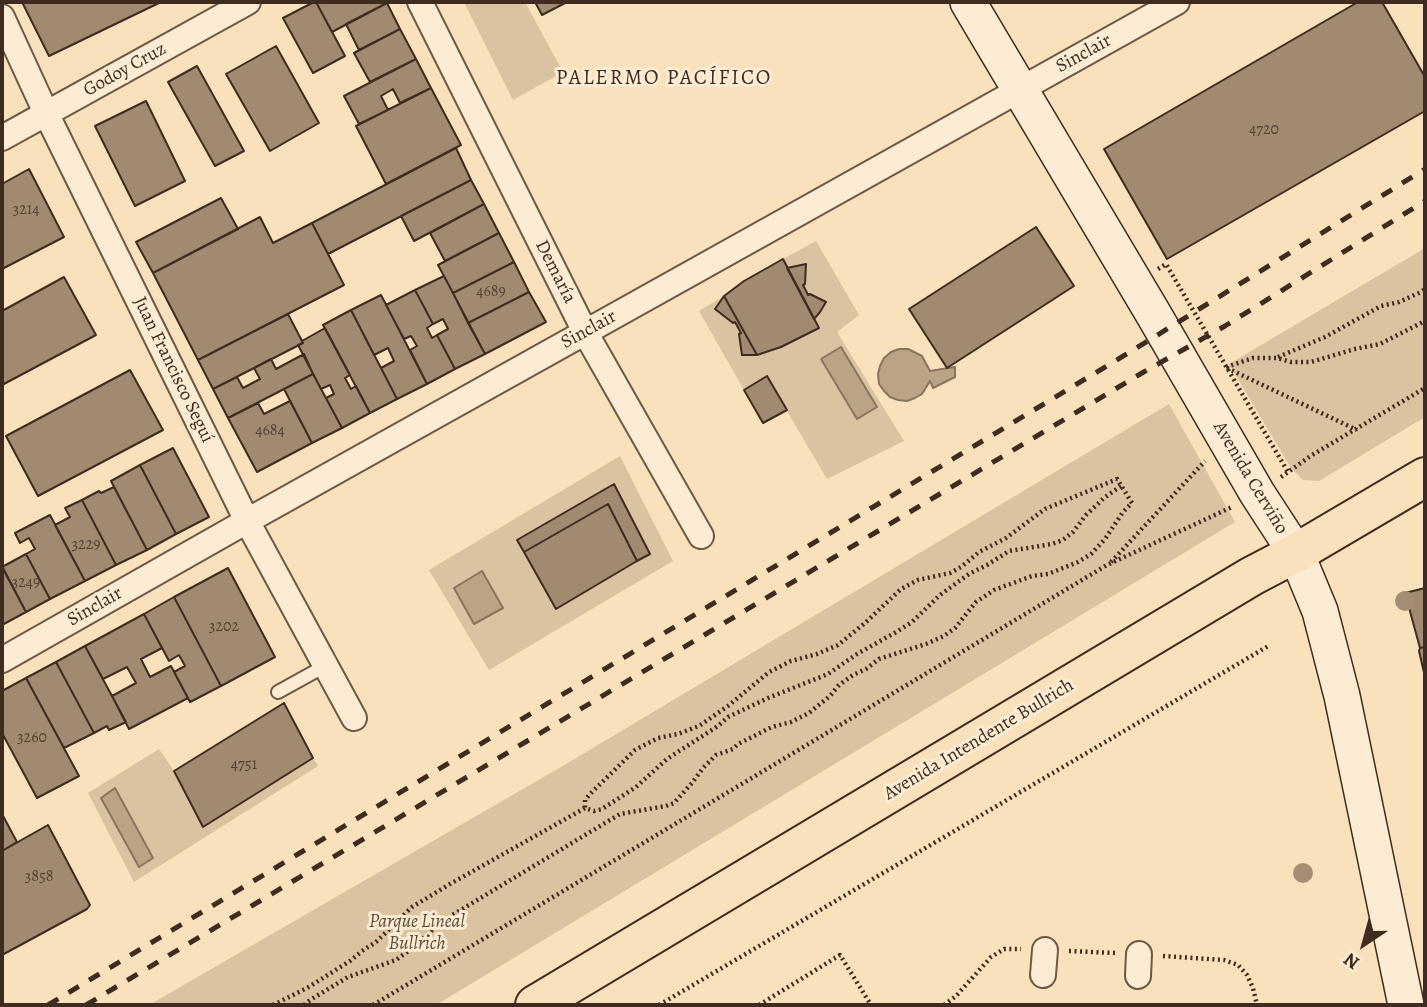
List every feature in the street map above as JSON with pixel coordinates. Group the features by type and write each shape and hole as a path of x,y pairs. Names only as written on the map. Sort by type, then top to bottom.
{"main road":[{"name":"Avenida Cerviño","path":"968,2 1148,304 1244,500 1296,553 1320,611 1342,696 1406,1005"},
{"name":"Avenida Intendente Bullrich","path":"535,1005 1241,583 1425,477"}],"street":[{"name":"Godoy Cruz","path":"2,138 248,2"},
{"name":"Demaría","path":"420,2 585,332 701,536"},
{"name":"Sinclair","path":"2,660 1177,2"},
{"name":"Juan Francisco Seguí","path":"2,17 46,113 247,521 354,718"},
{"path":"1043,975 1045,950"}],"lane":[{"path":"278,691 325,666"}],"path":[{"path":"1277,358 1325,337 1381,306 1399,302 1425,289"},
{"path":"1357,430 1226,368 1253,358 1311,362 1380,344 1425,321"},
{"path":"373,1005 1107,565 1244,500 1425,388"},
{"path":"1107,565 1211,455"},
{"path":"304,1005 348,976 396,960 454,914 620,814 674,803 716,755 733,749 772,727 809,713 839,685 879,659 943,636 955,628 976,602 994,590 1032,576 1048,575 1078,562 1105,540 1132,503 1117,479 1045,509 1006,538 979,552 961,567 950,573 918,580 901,590 838,645 790,661 769,672 699,726 658,738 635,750 590,793 585,800 585,808"},
{"path":"273,1005 307,988 376,943 412,907 428,897 585,808 594,811 602,809 636,787 667,759 728,717 828,674 898,631 969,574 1009,551 1063,540 1104,498 1121,486"},
{"path":"659,1005 1270,645"},
{"path":"944,1005 956,996 990,957 1004,949"},
{"path":"759,1005 840,955 871,1005"}],"green space":[{"path":"464,2 525,2 563,72 513,100"},
{"path":"816,241 859,315 837,332 904,441 827,479 767,377 744,390 699,311 724,296 716,309 735,322 741,333 742,355 770,352 819,328 814,319 825,302 808,295 803,285 806,265 787,268 783,259"},
{"path":"1425,248 1425,417 1319,481 1303,480 1291,468 1229,364"},
{"name":"Parque Lineal Bullrich","path":"1169,404 1235,522 436,1005 149,1005 561,767"},
{"path":"620,456 673,561 489,670 429,570","holes":["614,484 650,554 557,609 517,539"]},
{"path":"159,749 174,771 203,826 313,758 318,766 134,882 88,793"}],"shaded area":[{"path":"841,347 877,407 857,419 821,359"},
{"path":"899,349 908,349 922,356 930,371 955,367 955,377 933,388 930,381 922,394 907,401 890,397 879,384 878,374 884,358"},
{"path":"482,571 503,608 474,624 454,588"},
{"path":"115,788 153,858 139,867 101,798"}],"building":[{"path":"22,2 161,2 49,56"},
{"path":"314,2 345,56 313,73 283,18"},
{"path":"316,2 386,2 387,3 332,32"},
{"path":"535,2 567,2 542,15"},
{"path":"1358,2 1382,2 1425,77 1425,111 1167,259 1104,149"},
{"path":"387,3 400,29 359,50 346,24"},
{"path":"400,29 416,59 370,82 354,53"},
{"path":"276,46 319,123 270,151 226,74"},
{"path":"416,59 431,88 400,103 393,89 381,96 388,110 359,124 344,96"},
{"path":"197,66 244,151 215,166 168,82"},
{"path":"431,88 461,145 386,184 356,126"},
{"path":"146,101 185,181 135,206 95,126"},
{"path":"456,148 471,180 328,254 312,223"},
{"path":"29,169 64,237 2,269 2,184"},
{"path":"471,180 484,204 414,241 401,216"},
{"path":"221,198 238,229 153,273 136,242"},
{"path":"484,204 499,233 445,261 430,233"},
{"path":"260,217 273,243 312,223 344,285 198,360 153,273"},
{"path":"1036,227 1074,286 947,368 909,309"},
{"path":"499,233 514,262 453,293 438,265"},
{"path":"783,259 819,328 781,347 757,355 724,296"},
{"path":"514,262 529,292 468,323 453,293"},
{"path":"806,264 803,285 808,295 826,302 814,319 787,268"},
{"path":"444,276 485,354 455,369 437,335 448,329 443,319 433,324 415,290"},
{"path":"64,277 96,335 2,385 2,311"},
{"path":"415,290 433,324 427,328 432,338 437,335 455,369 427,384 410,350 417,346 411,336 404,339 386,305"},
{"path":"529,292 546,322 485,354 468,323"},
{"path":"381,295 427,384 397,399 381,368 394,361 388,348 374,355 351,310"},
{"path":"724,296 757,355 742,355 741,333 735,322 715,309"},
{"path":"351,310 397,399 370,413 323,325"},
{"path":"288,314 303,343 213,389 198,360"},
{"path":"325,328 350,375 345,378 351,389 356,386 370,413 342,428 326,398 334,394 330,385 321,389 298,345"},
{"path":"304,354 313,374 228,418 213,389 237,377 243,388 260,379 254,368 271,359 276,369"},
{"path":"130,370 163,430 38,496 6,436"},
{"path":"313,374 342,428 312,443 284,389"},
{"path":"767,376 787,410 763,423 744,390"},
{"path":"290,401 312,443 257,472 228,418 258,403 264,414"},
{"path":"173,448 209,517 176,534 140,465"},
{"path":"140,465 176,534 147,550 111,481"},
{"path":"614,484 650,554 637,561 608,504 524,552 517,540"},
{"path":"114,487 147,550 116,565 82,500"},
{"path":"82,500 116,565 85,581 55,525 70,517 65,508"},
{"path":"608,504 637,561 556,609 524,552"},
{"path":"50,515 85,581 50,599 26,554 35,549 29,538 20,543 15,533"},
{"path":"26,554 50,599 26,612 2,567"},
{"path":"2,566 26,612 2,625"},
{"path":"228,568 275,657 221,686 174,597"},
{"path":"1425,588 1425,647 1420,648 1405,593"},
{"path":"174,597 221,686 190,702 174,672 185,666 179,655 169,661 144,614"},
{"path":"144,614 162,648 141,659 150,677 171,666 188,698 129,729 112,696 136,683 127,667 103,679 85,646"},
{"path":"85,646 126,722 109,730 107,726 94,733 56,662"},
{"path":"1425,647 1425,677 1419,651"},
{"path":"56,662 94,733 64,748 26,678"},
{"path":"26,678 79,776 37,798 2,733 2,691"},
{"path":"284,703 313,758 203,827 174,771"},
{"path":"2,814 17,842 2,851"},
{"path":"48,825 90,905 2,955 2,851"}],"railway":[{"path":"48,1005 1130,352 1425,169"},
{"path":"86,1005 1142,373 1225,326 1425,201"}],"district":[{"name":"PALERMO PACÍFICO","path":"664,79"}]}
